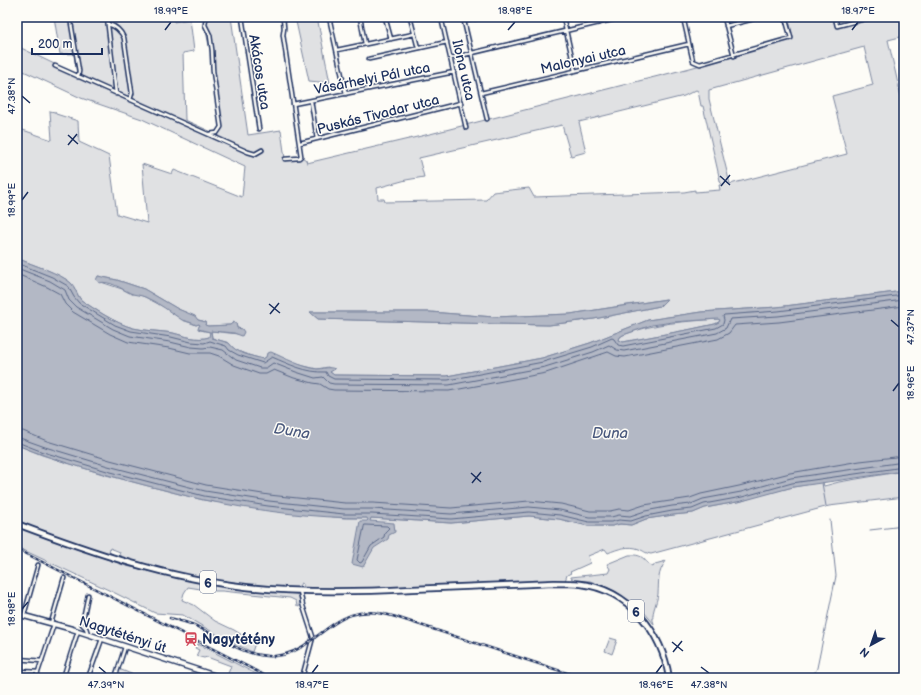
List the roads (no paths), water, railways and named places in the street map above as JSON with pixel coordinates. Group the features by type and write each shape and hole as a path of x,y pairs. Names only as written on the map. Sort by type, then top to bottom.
{"main road":[{"name":"6","path":"17,524 101,554 162,572 246,587 300,591 379,591 554,583 582,584 598,588 614,595 628,604 639,614 648,624 662,649 669,678"},
{"name":"Nagytétényi út","path":"17,614 78,631 220,678"}],"street":[{"path":"70,17 79,71 78,77"},
{"path":"107,17 116,94"},
{"path":"206,17 205,25 210,34 213,71 221,127 218,132 214,134 206,133"},
{"name":"Akácos utca","path":"242,17 259,129"},
{"path":"283,17 283,35 302,156 299,158 285,159"},
{"path":"329,17 346,94"},
{"path":"360,17 366,44"},
{"path":"385,17 391,39"},
{"path":"410,17 418,48"},
{"name":"Ilona utca","path":"441,17 466,128"},
{"path":"463,17 487,119"},
{"path":"464,21 483,17"},
{"path":"563,17 575,71"},
{"path":"451,58 624,17"},
{"path":"683,17 693,61 700,64 734,56 791,38 785,17"},
{"path":"724,17 734,56"},
{"path":"726,26 761,17"},
{"path":"834,17 837,26 871,17"},
{"path":"108,24 117,28 122,33 124,38 132,93 130,100"},
{"path":"337,50 414,34"},
{"path":"369,59 447,42"},
{"name":"Malonyai utca","path":"481,93 689,44"},
{"path":"55,66 254,154 262,150"},
{"name":"Vásárhelyi Pál utca","path":"294,104 454,72"},
{"path":"311,101 317,139"},
{"name":"Puskás Tivadar utca","path":"300,143 461,103"},
{"path":"24,615 38,565"},
{"path":"36,678 53,624 64,578"},
{"path":"300,591 313,637 302,678"},
{"path":"88,595 82,624 86,628 88,635"},
{"path":"63,678 78,631"},
{"path":"88,678 102,639"},
{"path":"115,678 125,647"},
{"path":"17,659 42,661"},
{"path":"17,671 38,672"},
{"path":"202,678 204,672"}],"water":[{"name":"Duna","path":"17,259 66,279 71,283 81,300 106,316 126,326 196,338 209,337 210,332 198,329 199,324 196,325 182,320 145,297 132,294 111,284 103,282 99,283 96,280 98,276 117,280 144,289 178,309 195,316 198,320 206,322 205,325 230,325 234,322 236,323 237,328 242,329 244,332 242,336 234,333 211,331 212,338 229,343 235,349 244,354 263,359 266,357 267,353 271,352 311,368 335,369 330,372 334,375 447,376 542,358 590,343 648,320 701,312 777,307 904,291 904,471 793,487 742,501 705,508 693,513 646,519 631,525 620,524 612,526 588,526 559,519 529,516 451,523 371,518 370,521 394,523 395,532 389,535 388,539 374,548 363,567 352,564 360,521 367,521 367,518 326,517 285,513 204,500 98,472 49,457 17,445","holes":["720,320 715,324 692,329 623,342 619,340 623,335 652,325 673,322"]},
{"path":"667,299 660,306 594,319 549,325 318,319 310,312 430,312 494,317 570,314"}],"waterway":[{"path":"822,483 826,506"},
{"path":"812,678 817,668 836,576 830,520"},
{"path":"870,530 904,526"}],"railway":[{"path":"17,549 270,678"},
{"path":"170,618 194,625 233,646 253,654 275,656 291,653 342,619 352,615 371,612 396,617 582,678"}],"place":[{"name":"Nagytétény","path":"191,639"}]}
